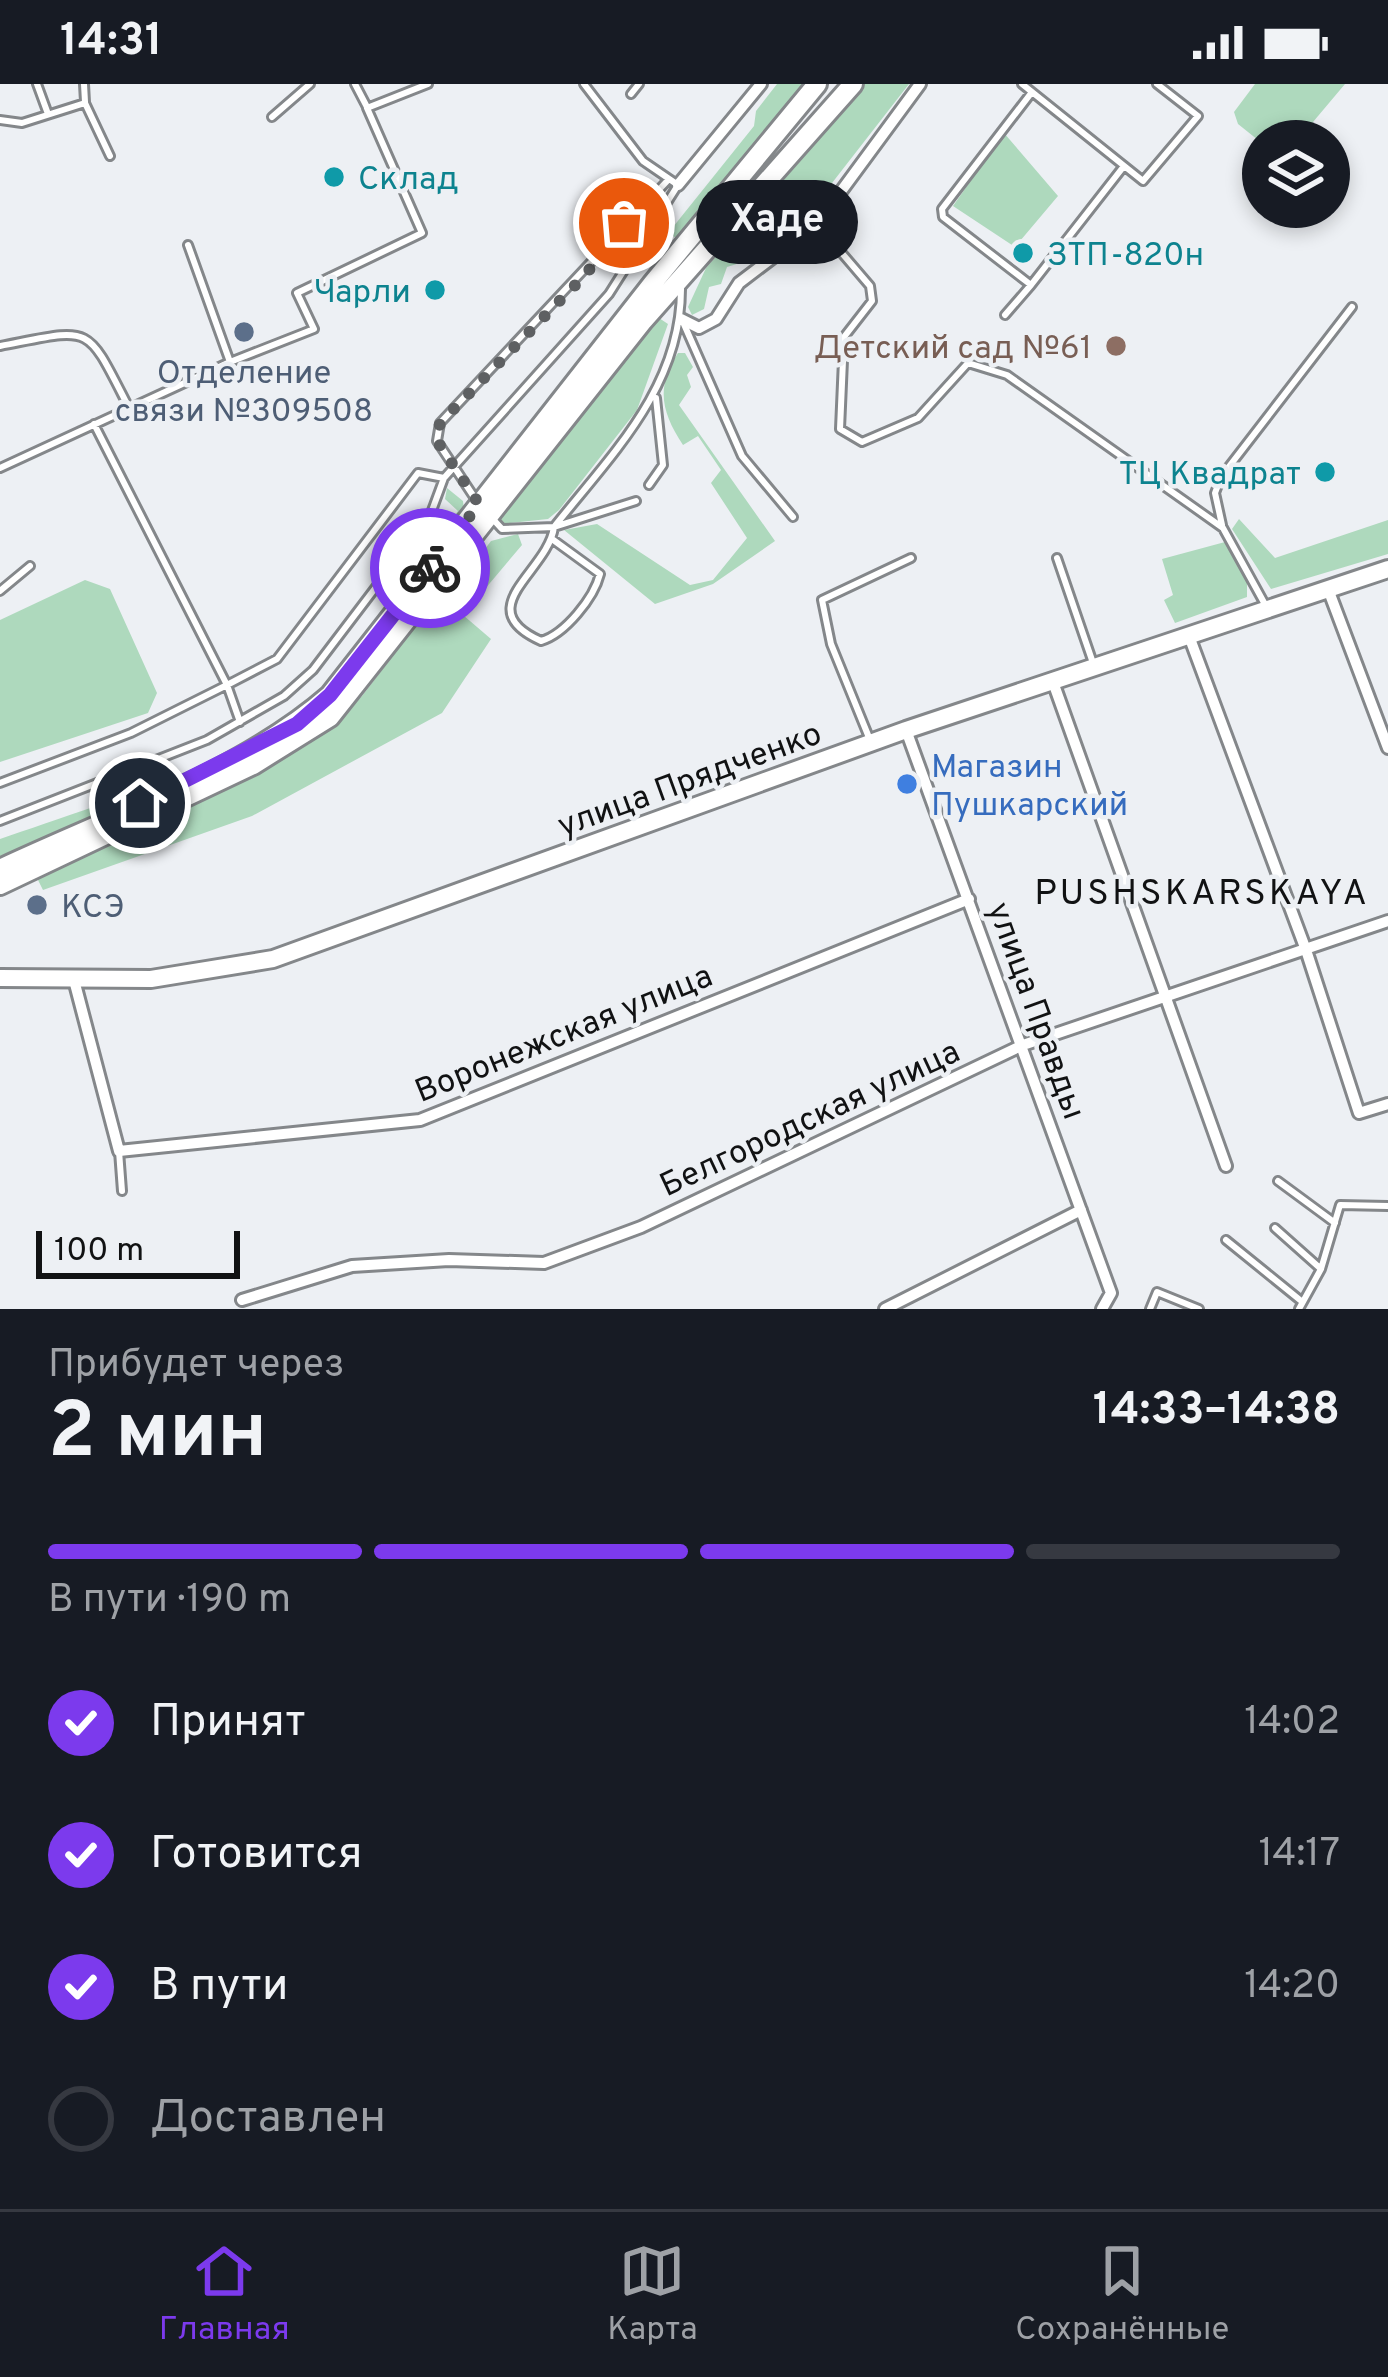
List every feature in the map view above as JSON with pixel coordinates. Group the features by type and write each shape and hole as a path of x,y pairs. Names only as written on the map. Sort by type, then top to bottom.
{"main road":[{"path":"0,885 253,765 330,717 484,510 818,84"},
{"path":"0,869 297,724 330,695 853,84"},
{"name":"улица Прядченко","path":"0,978 151,979 273,959 906,730 1388,569"}],"street":[{"path":"681,319 699,328 716,319 739,284 817,224 920,84"},
{"path":"674,182 754,86"},
{"path":"1328,589 1388,748"},
{"path":"1189,636 1306,950 1359,1113 1388,1103"},
{"path":"1053,682 1226,1166"},
{"name":"улица Правды","path":"906,730 1111,1293 1106,1308"},
{"name":"Воронежская улица","path":"119,1151 420,1120 969,898"},
{"name":"Белгородская улица","path":"242,1300 352,1267 449,1260 544,1264 641,1227 1023,1046 1388,921"},
{"path":"74,980 119,1151"},
{"path":"885,1309 1081,1210"}],"lane":[{"path":"37,84 49,116"},
{"path":"0,120 22,123 85,103 89,98 84,84"},
{"path":"272,117 310,84"},
{"path":"0,468 230,362 314,329 297,293 422,233 355,84"},
{"path":"367,108 428,84"},
{"path":"584,84 643,161 674,182"},
{"path":"631,94 639,84"},
{"path":"1022,84 1143,181 1198,116 1156,84"},
{"path":"1031,285 943,218 942,209 1032,92"},
{"path":"85,103 110,156"},
{"path":"1005,315 1124,166"},
{"path":"0,821 127,774 241,723 313,670 430,516 444,478 609,294 674,182"},
{"path":"636,501 554,527 502,529 452,471 437,441 440,423 674,182"},
{"path":"817,224 870,286 872,301 844,337 840,429 862,442 918,418 968,363 1007,375 1200,517 1223,528"},
{"path":"188,245 230,362"},
{"path":"552,539 600,574 597,586 556,637 541,640 514,623 509,608 514,591 549,551 554,527 656,398 681,319 681,280"},
{"path":"1267,609 1223,528 1215,494 1221,476 1352,308"},
{"path":"681,319 742,456 793,517"},
{"path":"0,346 76,332 95,341 129,408"},
{"path":"649,484 663,465 656,398"},
{"path":"94,424 241,723"},
{"path":"0,783 131,734 277,659 418,473 444,478"},
{"path":"871,743 830,644 822,600 911,558"},
{"path":"1058,558 1094,668"},
{"path":"0,591 30,566"},
{"path":"119,1151 122,1192"},
{"path":"1278,1181 1335,1223"},
{"path":"1226,1240 1300,1305 1321,1269 1340,1205 1388,1206"},
{"path":"1275,1228 1321,1269"},
{"path":"1150,1309 1157,1292 1199,1309"}],"green space":[{"path":"777,84 806,84 680,242 669,232 754,126 756,111"},
{"path":"865,84 909,84 797,228 766,255 727,267 721,284 709,287 704,309 692,315 688,307 706,268"},
{"path":"1255,84 1345,84 1315,120 1242,120 1242,127 1234,112"},
{"path":"1004,133 1058,196 1015,247 953,206"},
{"path":"659,318 668,324 637,410 559,510 548,519 500,524 502,513"},
{"path":"678,353 685,353 693,367 687,375 691,387 679,405 775,541 713,584 655,604 564,530 597,524 690,585 713,580 747,538 711,483 721,470 698,436 683,445 670,422 664,389"},
{"path":"447,488 463,501 464,510 366,646 304,711 195,774 0,861 0,839 207,762 283,722 310,700 369,633 458,511 445,499"},
{"path":"1239,519 1275,558 1388,520 1388,554 1271,589 1232,529"},
{"path":"518,534 522,545 463,615 491,639 442,713 252,816 43,890 37,878 309,744 362,696 444,589 466,574 491,541"},
{"path":"1225,542 1247,582 1247,597 1175,623 1164,600 1173,595 1162,559"},
{"path":"85,580 110,589 157,693 148,713 0,762 0,620"}],"way so far":[{"path":"430,568 479,504 452,471 437,441 440,423 586,274 624,223"}],"place":[{"name":"Склад","path":"334,177"},
{"name":"Хаде","path":"624,223"},
{"name":"ЗТП-820н","path":"1023,253"},
{"name":"Чарли","path":"435,290"},
{"name":"Отделение связи №309508","path":"244,332"},
{"name":"Детский сад №61","path":"1116,346"},
{"name":"ТЦ Квадрат","path":"1325,472"},
{"name":"Магазин Пушкарский","path":"907,784"},
{"name":"КСЭ","path":"37,905"}],"district":[{"name":"PUSHSKARSKAYA","path":"1202,891"}],"route":[{"path":"140,803 297,724 330,695 430,568"}]}
